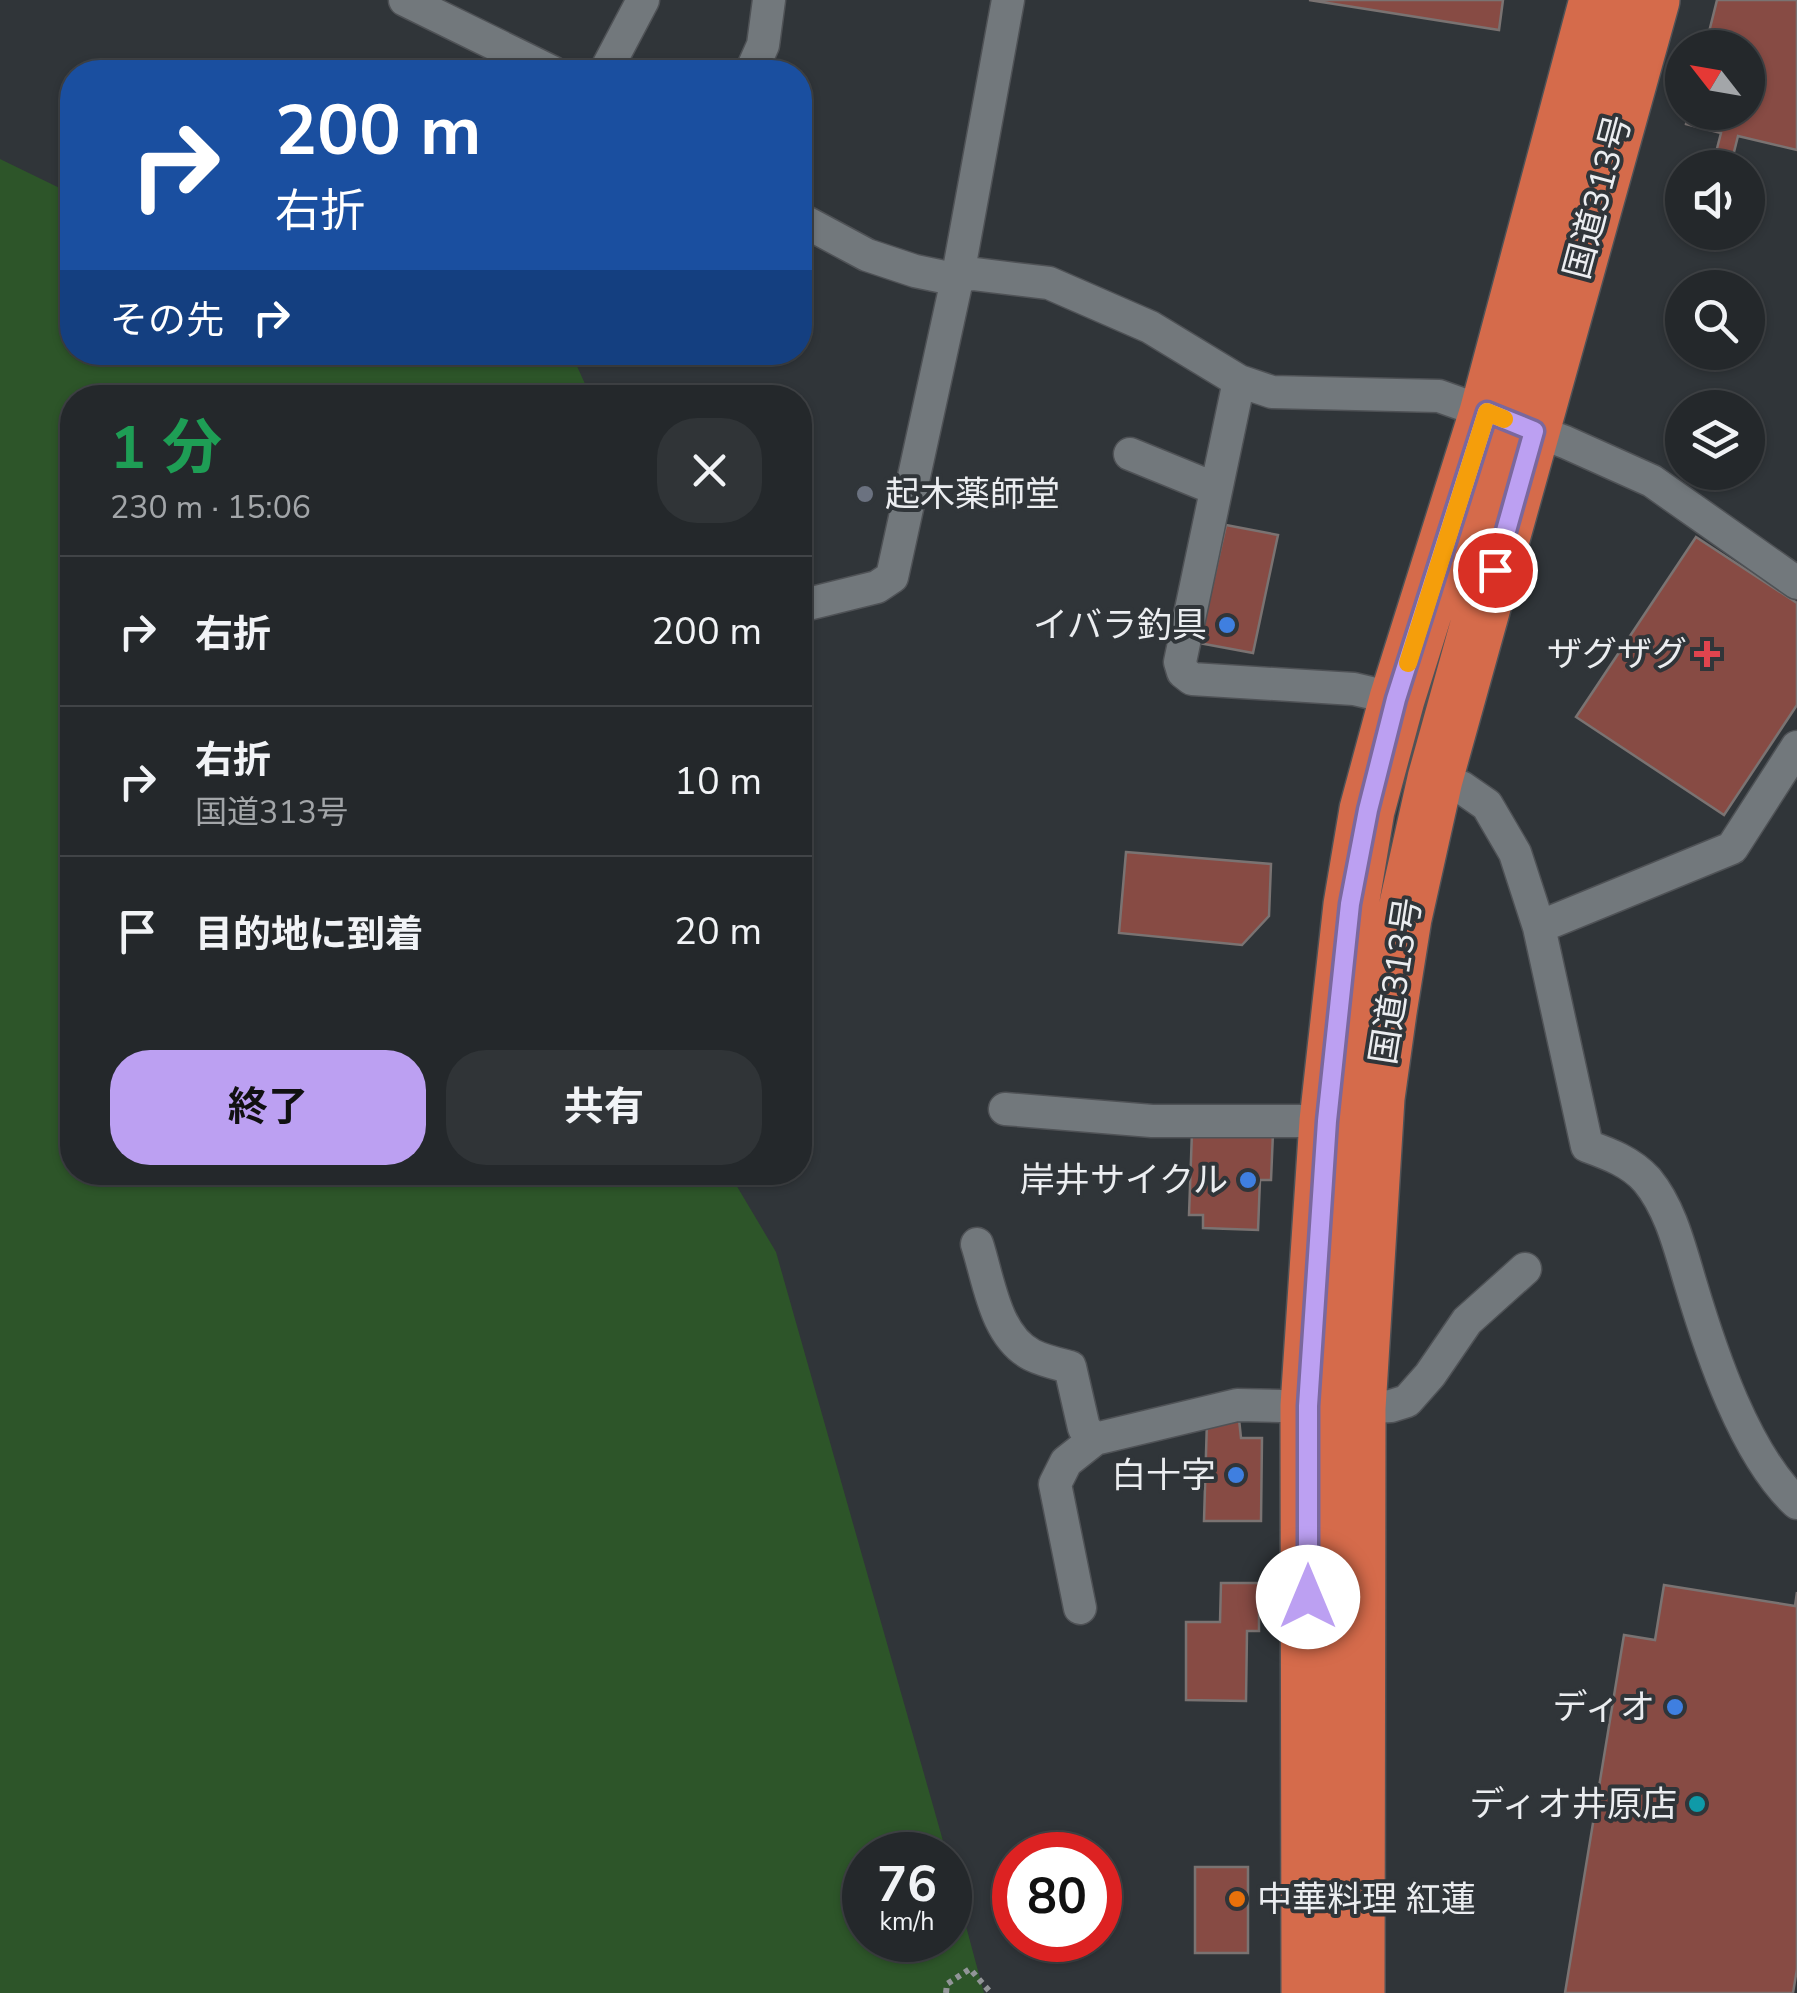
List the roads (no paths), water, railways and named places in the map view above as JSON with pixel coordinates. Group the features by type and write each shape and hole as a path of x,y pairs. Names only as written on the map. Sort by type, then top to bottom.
{"highway":[{"name":"国道313号","path":"1309,1993 1333,1407 1377,1098 1404,918 1597,0"},
{"name":"国道313号","path":"1357,1993 1333,1407 1327,1121 1350,904 1368,810 1396,699 1511,422 1652,0"}],"street":[{"path":"405,0 528,60"},
{"path":"612,60 644,0"},
{"path":"756,60 769,0"},
{"path":"812,603 877,587 892,577 958,275 1008,0"},
{"path":"812,225 867,254 915,271 1049,283 1150,327 1240,380 1272,392 1440,396 1652,481 1797,583"},
{"path":"1240,380 1180,662 1183,672 1192,678 1354,688 1396,699"},
{"path":"1130,454 1216,489"},
{"path":"1539,927 1732,848 1796,753"},
{"path":"1435,779 1461,787 1487,805 1514,854 1539,927 1588,1146 1621,1159 1647,1180 1675,1229 1720,1372 1749,1437 1797,1503"},
{"path":"1005,1109 1152,1121 1327,1121"},
{"path":"977,1244 1004,1326 1014,1343 1033,1356 1070,1367 1084,1428 1095,1439"},
{"path":"1080,1608 1056,1484 1066,1462 1095,1439 1238,1406 1391,1406 1408,1400 1467,1321 1524,1269"}],"place":[{"name":"起木薬師堂","path":"865,494"},
{"name":"イバラ釣具","path":"1227,625"},
{"name":"ザグザグ","path":"1707,654"},
{"name":"岸井サイクル","path":"1248,1180"},
{"name":"白十字","path":"1236,1475"},
{"name":"ディオ","path":"1675,1707"},
{"name":"ディオ井原店","path":"1697,1804"},
{"name":"中華料理 紅蓮","path":"1237,1899"}]}
